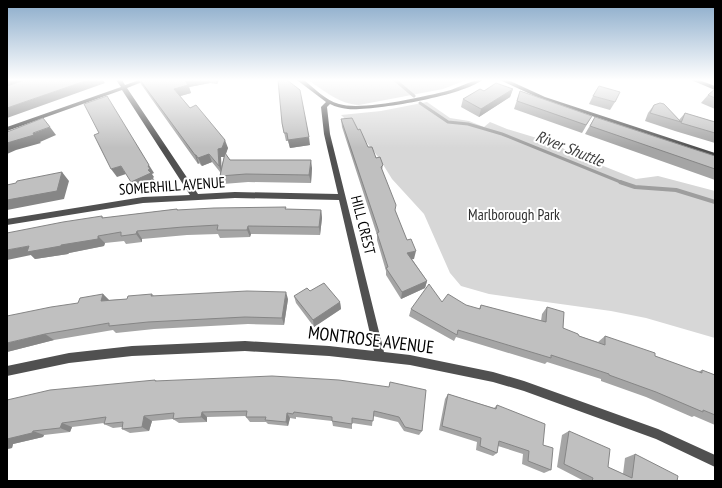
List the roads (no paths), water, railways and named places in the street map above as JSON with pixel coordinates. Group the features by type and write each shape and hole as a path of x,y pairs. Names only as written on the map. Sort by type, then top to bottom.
{"street":[{"path":"7,129 79,103"},
{"path":"133,103 195,196"},
{"name":"HILL CREST","path":"328,103 324,107 324,112 341,197 351,231 380,356"},
{"path":"331,103 344,107 375,106 392,103"},
{"path":"557,103 715,155"},
{"name":"SOMERHILL AVENUE","path":"7,222 125,202 195,196 235,195 341,197"},
{"name":"MONTROSE AVENUE","path":"7,371 69,358 132,351 245,346 287,347 380,356 410,360 478,374 524,386 658,434 715,461"}],"waterway":[{"name":"River Shuttle","path":"420,103 448,122 468,124 502,134 623,183"},
{"name":"River Shuttle","path":"623,183 635,187 676,190 715,202"}],"park label":[{"name":"Marlborough Park","path":"514,215"}]}
